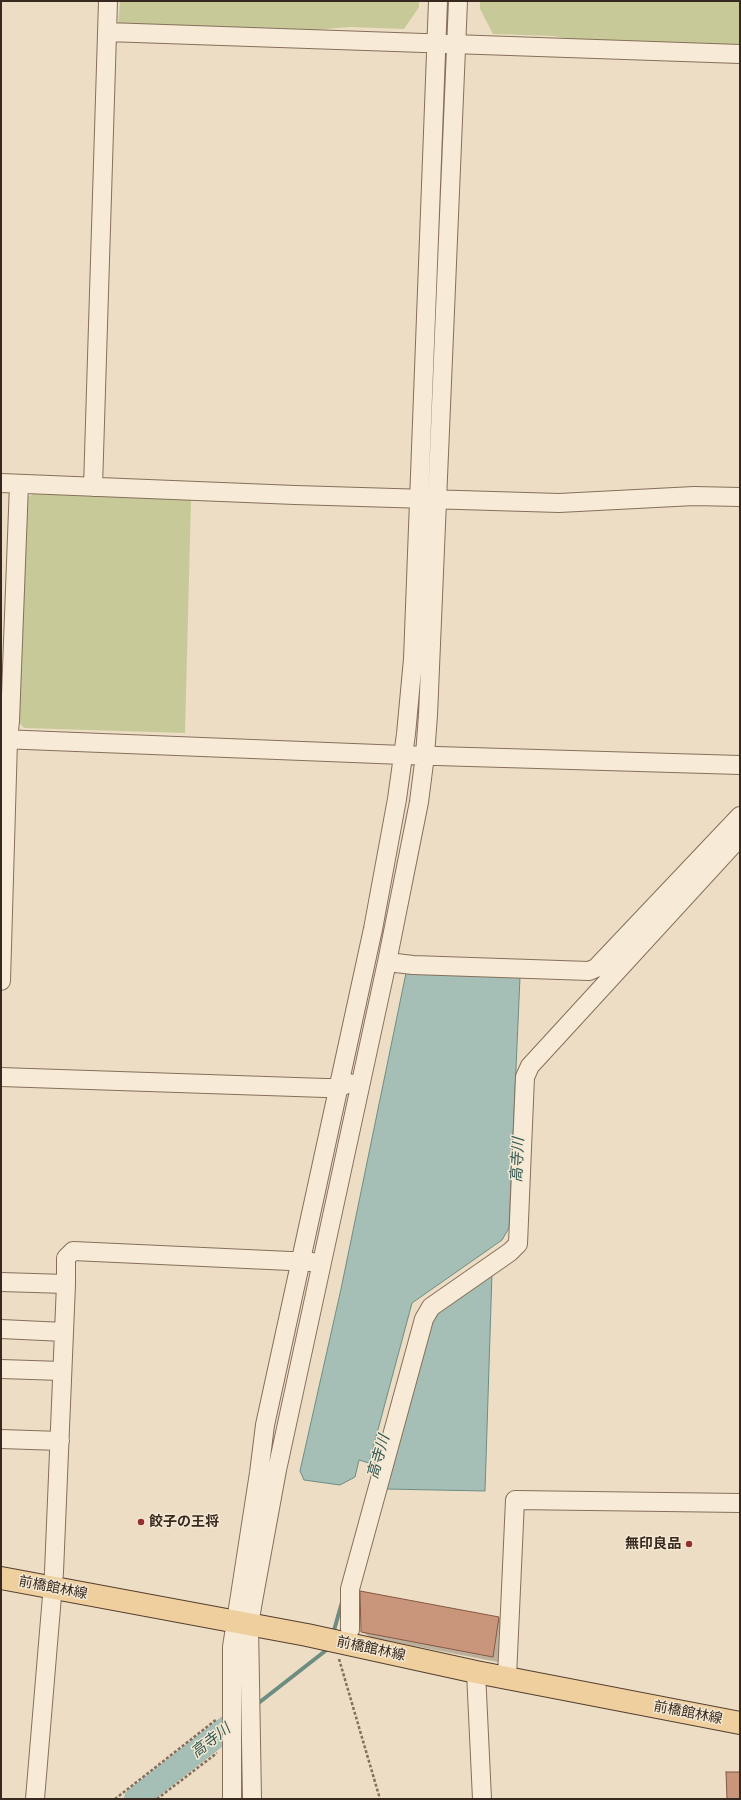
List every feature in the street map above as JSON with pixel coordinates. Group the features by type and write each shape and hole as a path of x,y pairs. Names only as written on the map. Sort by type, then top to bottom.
{"main road":[{"name":"前橋館林線","path":"1,1578 242,1624 307,1635 344,1638 476,1672 740,1723"}],"street":[{"path":"93,487 108,1"},
{"path":"252,1799 250,1699 242,1624 265,1426 374,921 397,799 413,659 438,1"},
{"path":"232,1799 231,1730 225,1713 232,1647 242,1624 277,1470 387,962 418,802 425,755 428,715 458,1"},
{"path":"107,32 740,54"},
{"path":"1,483 295,495 560,503 694,496 740,497"},
{"path":"1,981 4,740 10,721 19,484"},
{"path":"4,740 403,755 740,765"},
{"path":"387,962 413,965 589,971 596,968 740,816"},
{"path":"344,1638 350,1589 424,1319 431,1307 510,1252 518,1244 525,1077 530,1066 740,837"},
{"path":"1,1077 338,1088 351,1082 364,1067"},
{"path":"338,1088 346,1099 351,1111 352,1123"},
{"path":"35,1799 53,1588 60,1441 66,1258 73,1251 321,1262"},
{"path":"1,1282 66,1284"},
{"path":"1,1330 64,1332"},
{"path":"1,1369 62,1371"},
{"path":"1,1439 60,1441"},
{"path":"507,1677 515,1500 740,1503"},
{"path":"476,1672 482,1799"}],"path":[{"path":"344,1638 339,1657 380,1799"},
{"path":"115,1799 225,1713"},
{"path":"157,1799 219,1751"}],"green space":[{"path":"120,1 419,1 419,7 404,29 350,27 314,30 118,26"},
{"path":"480,1 740,1 740,47 582,41 553,36 493,34 480,9"},
{"path":"33,494 191,500 185,733 24,728 18,721 27,498"}],"water":[{"path":"406,973 520,977 509,1228 502,1240 412,1303 369,1463 359,1460 355,1477 340,1485 304,1480 300,1471 341,1289"},
{"path":"492,1273 485,1491 386,1489 432,1317 442,1306"}],"building":[{"path":"360,1591 499,1617 493,1657 361,1632"},
{"path":"726,1772 740,1772 740,1799 727,1799"}],"waterway":[{"name":"高寺川","path":"333,1634 342,1602"},
{"name":"高寺川","path":"256,1705 329,1648"},
{"name":"高寺川","path":"136,1799 247,1712"}],"place":[{"name":"餃子の王将","path":"141,1522"},
{"name":"無印良品","path":"689,1544"}]}
